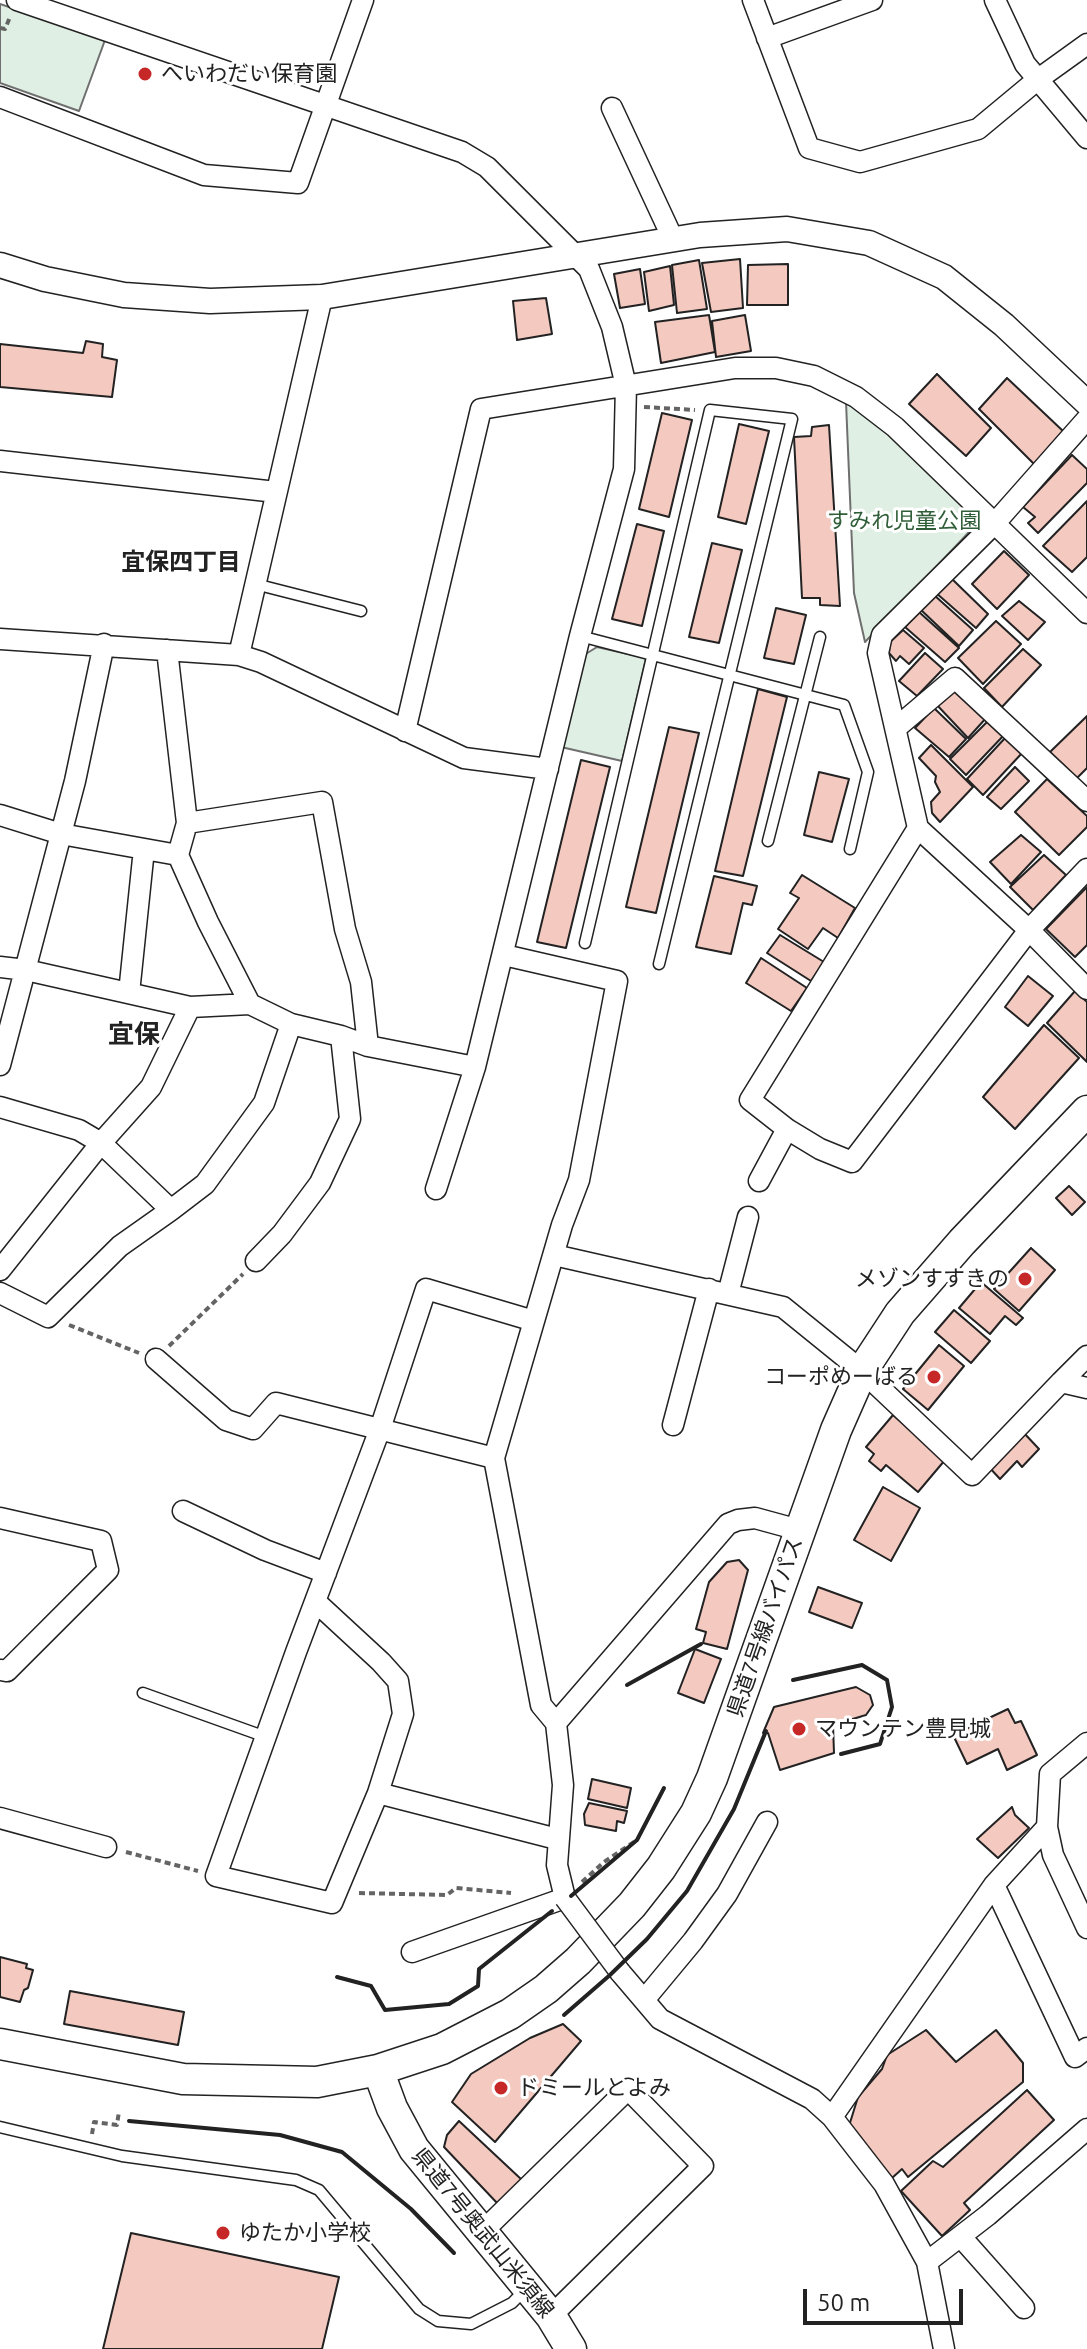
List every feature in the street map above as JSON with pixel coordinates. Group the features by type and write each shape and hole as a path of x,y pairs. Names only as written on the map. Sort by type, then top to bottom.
{"main road":[{"name":"県道7号線バイパス","path":"378,2070 442,2049 529,2001 578,1961 648,1885 696,1813 712,1778 799,1530 836,1430 862,1371 900,1313 962,1242 1087,1111"},
{"path":"0,2044 183,2079 317,2082 378,2070"},
{"name":"県道7号奥武山米須線","path":"378,2070 392,2108 414,2149 528,2286 571,2349"}],"street":[{"path":"17,0 462,152 487,167 589,269 607,312 626,396 624,469 475,1067 436,1189"},
{"path":"0,97 204,175 298,183 363,0"},
{"path":"753,0 809,148 860,162 978,129 1087,44"},
{"path":"767,38 872,0"},
{"path":"995,0 1025,64 1087,138"},
{"path":"612,108 673,239"},
{"path":"0,265 45,279 124,295 210,301 322,297 673,239 787,229 869,243 944,277 1004,325 1087,403"},
{"path":"239,655 322,297"},
{"path":"405,731 481,409 626,396 735,368 776,368 814,376 856,397 895,427 1087,613"},
{"path":"1087,419 995,523 882,635 878,653 918,828 1029,930 1087,989"},
{"path":"0,461 276,492"},
{"path":"0,639 239,655 261,662 464,758 548,769"},
{"path":"0,1065 75,781 104,644"},
{"path":"167,650 187,823 178,855 250,1004"},
{"path":"896,728 955,678 1087,801"},
{"path":"187,823 322,802 345,929 361,982 368,1046"},
{"path":"0,815 61,834 178,855"},
{"path":"918,828 750,1100 787,1129 820,1149 852,1162 1029,930 1087,869"},
{"path":"129,993 144,849"},
{"path":"504,955 617,981 579,1180 494,1458 541,1705 556,1723 563,1785 557,1865 565,1898 620,1972 660,2019 812,2099 832,2117 884,2184 927,2262 944,2349"},
{"path":"0,967 26,970 190,1007 250,1004 291,1024 368,1046 475,1067"},
{"path":"0,1270 101,1143 151,1087 190,1007"},
{"path":"0,1293 48,1317 120,1246 205,1184 264,1103 291,1024"},
{"path":"256,1261 282,1234 320,1183 350,1119 341,1036"},
{"path":"0,1107 79,1130 101,1143 171,1210"},
{"path":"759,1181 787,1129"},
{"path":"673,1425 718,1292 748,1217"},
{"path":"554,1255 783,1307 862,1371 972,1475 1087,1356"},
{"path":"316,1602 398,1681 403,1714 378,1793 332,1903 216,1876 326,1573 380,1429 426,1289 534,1321"},
{"path":"156,1359 226,1420 253,1429 276,1403 494,1458"},
{"path":"1061,1382 1087,1388"},
{"path":"183,1511 265,1550 326,1573"},
{"path":"0,1518 101,1541 108,1570 7,1671 0,1670"},
{"path":"556,1723 728,1524 755,1518 799,1530"},
{"path":"1087,1743 1050,1774 1047,1827 1053,1855 1087,1928"},
{"path":"378,1793 557,1839"},
{"path":"0,1818 106,1847"},
{"path":"644,2000 727,1894 767,1822"},
{"path":"832,2117 994,1885 1047,1827"},
{"path":"994,1885 1075,2057 1087,2048"},
{"path":"412,1952 565,1898"},
{"path":"483,2231 628,2089 703,2166 551,2316"},
{"path":"927,2262 961,2237 1087,2129"},
{"path":"961,2237 1024,2308"}],"lane":[{"path":"585,943 710,410 792,419 659,964"},
{"path":"255,584 361,611"},
{"path":"580,636 844,705 868,772 850,849"},
{"path":"768,841 820,637"},
{"path":"143,1693 266,1737"},
{"path":"0,2127 122,2156 296,2180 319,2190 419,2309 438,2321 471,2324 512,2303 528,2286"}],"path":[{"path":"626,396 710,410"},
{"path":"48,1317 156,1359 256,1261"},
{"path":"565,1898 604,1862 637,1840"},
{"path":"106,1847 216,1876"},
{"path":"378,1895 447,1895 456,1888 518,1894"},
{"path":"89,2148 94,2122 117,2125 119,2111"}],"green space":[{"path":"0,4 105,40 79,111 0,83"},
{"name":"すみれ児童公園","path":"846,402 883,427 971,511 971,530 865,642 854,593"},
{"path":"597,647 646,658 622,761 561,747 584,655"}],"building":[{"path":"740,259 743,308 711,312 702,263"},
{"path":"699,260 707,309 677,313 672,265"},
{"path":"788,264 788,305 747,305 748,265"},
{"path":"670,266 674,305 649,311 644,272"},
{"path":"640,269 645,304 620,308 614,274"},
{"path":"546,298 552,334 517,340 513,301"},
{"path":"709,315 715,352 661,363 655,322"},
{"path":"745,315 751,351 716,357 712,321"},
{"path":"86,341 103,344 102,357 117,360 112,397 0,387 0,344 83,353"},
{"path":"937,374 991,428 966,456 909,404"},
{"path":"1007,378 1063,431 1034,464 979,409"},
{"path":"662,413 692,420 669,517 639,509"},
{"path":"739,424 769,431 746,524 718,517"},
{"path":"829,425 840,606 820,605 820,598 802,598 794,437 811,436 812,427"},
{"path":"1072,455 1087,469 1087,483 1038,533 1028,523 1035,517 1023,507"},
{"path":"1087,501 1087,557 1072,572 1043,546"},
{"path":"637,524 664,531 642,626 612,619"},
{"path":"712,543 742,550 719,643 689,637"},
{"path":"1004,551 1029,575 997,609 972,584"},
{"path":"951,578 988,614 976,628 935,592"},
{"path":"934,595 973,630 959,646 920,609"},
{"path":"1019,601 1045,622 1028,640 1002,616"},
{"path":"776,608 806,615 794,664 764,658"},
{"path":"919,612 959,648 945,662 905,627"},
{"path":"996,621 1021,644 983,684 958,658"},
{"path":"903,630 924,648 909,664 900,656 896,661 889,653 890,642"},
{"path":"1023,649 1041,665 1002,707 984,688"},
{"path":"925,653 943,669 917,696 899,681"},
{"path":"954,685 987,717 968,738 936,704"},
{"path":"758,689 787,697 743,876 715,871"},
{"path":"934,708 966,739 949,757 915,728"},
{"path":"1087,716 1087,768 1077,778 1050,752"},
{"path":"989,720 1005,734 966,775 950,759"},
{"path":"669,727 699,733 656,913 626,907"},
{"path":"1006,737 1023,752 983,795 967,779"},
{"path":"931,745 973,787 940,822 932,813 931,802 940,792 935,782 936,776 919,758"},
{"path":"581,760 610,767 566,948 537,942"},
{"path":"1015,767 1029,781 1001,809 987,797"},
{"path":"819,772 849,779 832,842 804,835"},
{"path":"1047,779 1087,816 1087,827 1059,855 1015,812"},
{"path":"1021,835 1041,852 1011,884 990,862"},
{"path":"1044,855 1066,875 1033,910 1010,887"},
{"path":"802,875 855,908 838,938 823,928 808,949 778,929 799,898 790,893"},
{"path":"714,876 757,886 752,905 743,903 731,954 696,947"},
{"path":"1087,887 1087,945 1075,957 1046,929"},
{"path":"780,935 824,962 811,981 767,953"},
{"path":"761,958 807,988 791,1011 746,983"},
{"path":"1028,976 1053,996 1028,1026 1005,1007"},
{"path":"1075,991 1087,1002 1087,1062 1047,1023"},
{"path":"1044,1025 1079,1058 1015,1129 983,1097"},
{"path":"1069,1186 1085,1202 1072,1215 1056,1198"},
{"name":"メゾンすすきの","path":"1031,1248 1055,1270 1019,1311 994,1289"},
{"path":"981,1282 1023,1318 1016,1325 1005,1316 990,1334 959,1308"},
{"path":"954,1310 990,1341 971,1363 935,1332"},
{"name":"コーポめーばる","path":"939,1345 964,1366 928,1410 903,1389"},
{"path":"893,1415 945,1460 918,1492 886,1465 881,1471 869,1461 874,1454 866,1447"},
{"path":"1023,1432 1039,1449 1022,1467 1017,1461 1000,1479 988,1466"},
{"path":"883,1487 920,1508 891,1561 854,1540"},
{"path":"739,1560 748,1570 727,1649 703,1643 706,1632 696,1629 709,1582 727,1562"},
{"path":"818,1587 862,1603 852,1628 809,1612"},
{"path":"695,1649 721,1659 704,1703 678,1693"},
{"name":"マウンテン豊見城","path":"856,1687 870,1695 873,1705 866,1715 833,1725 834,1753 780,1770 768,1733 763,1733 774,1707"},
{"path":"1008,1709 1015,1723 1021,1721 1037,1755 1007,1770 998,1749 967,1764 953,1735"},
{"path":"592,1779 631,1788 627,1808 588,1799"},
{"path":"589,1803 627,1811 624,1823 617,1821 616,1831 585,1825 584,1814"},
{"path":"1012,1807 1015,1815 1029,1828 998,1858 977,1839"},
{"path":"0,1957 27,1964 26,1968 33,1970 20,2002 0,1997"},
{"path":"70,1991 184,2012 178,2045 64,2024"},
{"name":"ドミールとよみ","path":"563,2024 581,2041 495,2142 452,2102 471,2074 530,2038"},
{"path":"926,2030 956,2062 996,2030 1023,2063 1023,2082 908,2177 902,2169 892,2178 849,2126 858,2097 882,2069 887,2055"},
{"path":"1027,2090 1054,2120 964,2203 970,2210 942,2236 901,2191 933,2161 943,2167"},
{"path":"459,2121 522,2180 498,2204 444,2147 447,2135"},
{"path":"131,2233 339,2277 322,2349 103,2349"}],"wall":[{"path":"627,1685 701,1644"},
{"path":"793,1680 862,1665 887,1680 892,1707 880,1744 841,1754"},
{"path":"564,2015 647,1939 687,1891 734,1809 766,1731"},
{"path":"571,1896 637,1840 664,1788"},
{"path":"337,1977 371,1986 385,2010 449,2004 478,1986 479,1969 552,1911"},
{"path":"129,2121 280,2135 342,2152 411,2209 454,2253"}],"place":[{"name":"へいわだい保育園","path":"145,74"},
{"name":"メゾンすすきの","path":"1025,1279"},
{"name":"コーポめーばる","path":"934,1377"},
{"name":"マウンテン豊見城","path":"799,1729"},
{"name":"ドミールとよみ","path":"501,2088"},
{"name":"ゆたか小学校","path":"223,2233"}],"district":[{"name":"宜保四丁目","path":"181,562"},
{"name":"宜保","path":"134,1034"}]}
